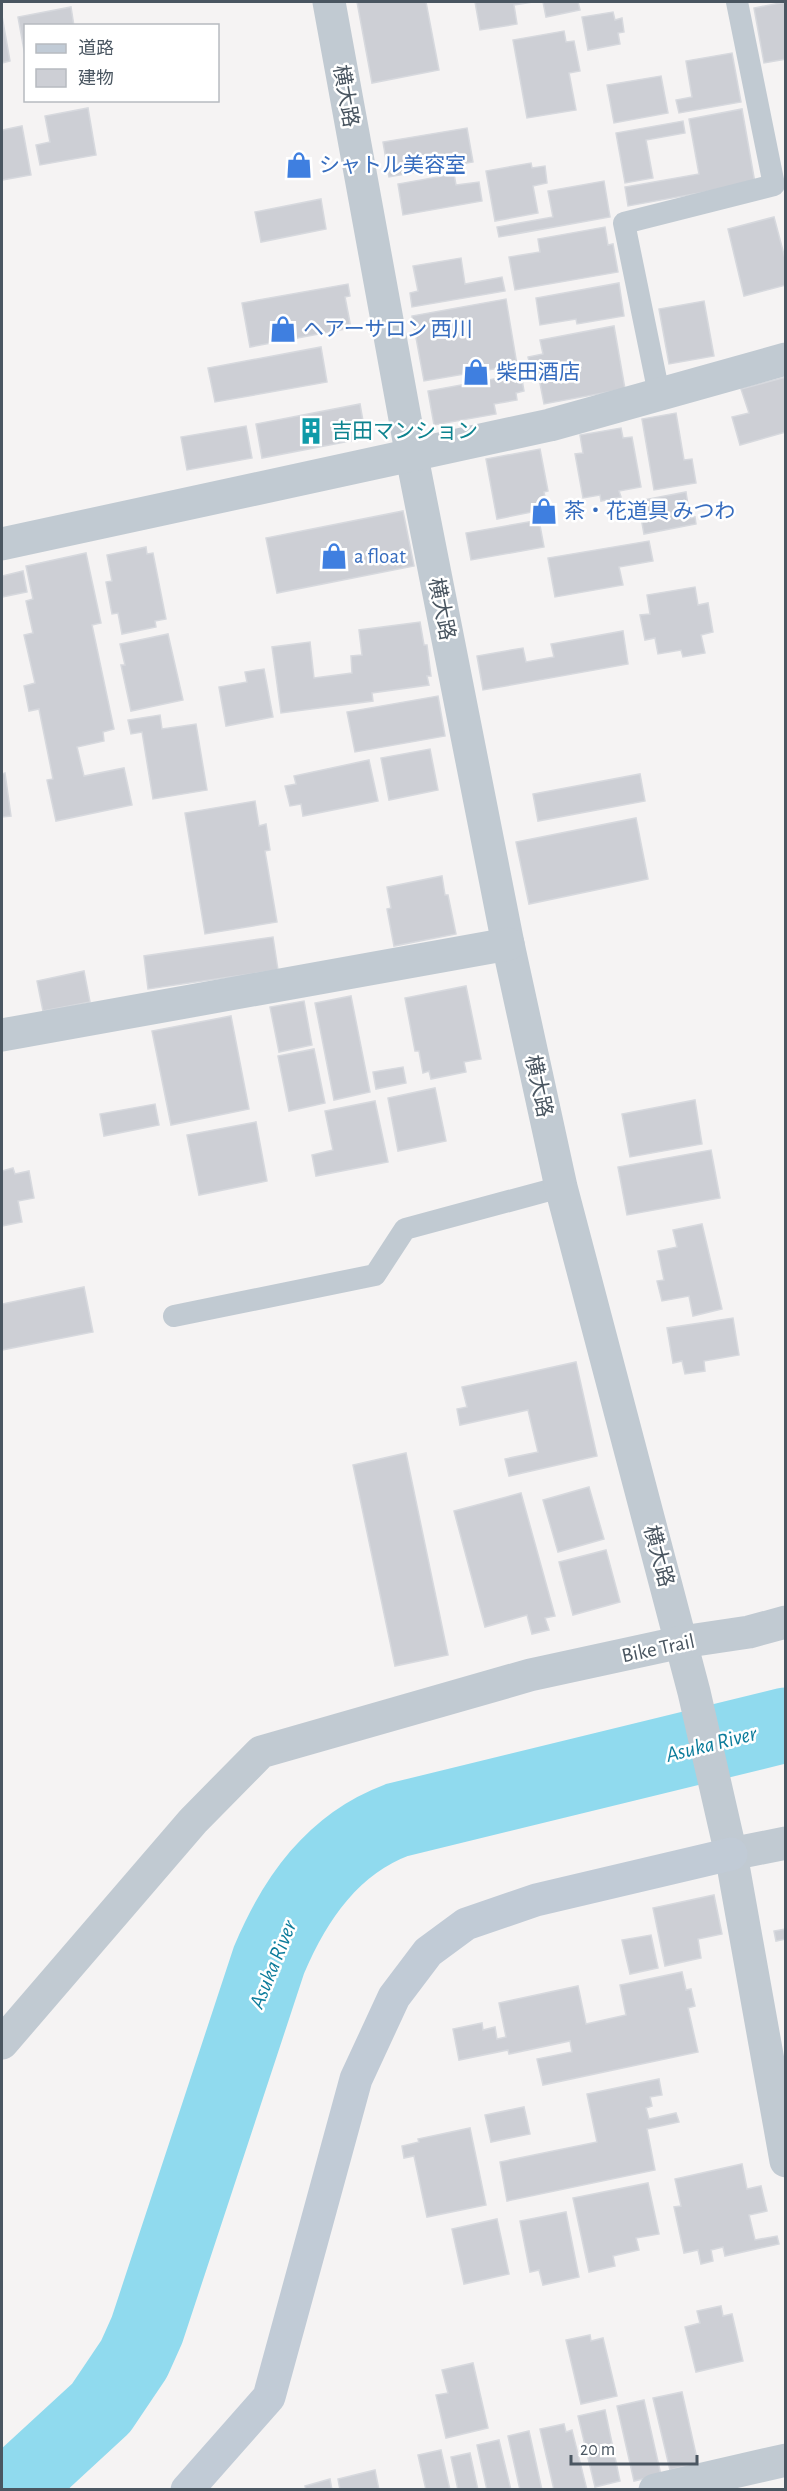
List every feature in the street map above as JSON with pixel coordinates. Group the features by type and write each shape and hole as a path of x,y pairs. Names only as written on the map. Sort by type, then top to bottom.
{"street":[{"name":"横大路","path":"329,2 412,457 508,944 561,1187 694,1692 731,1854 786,2161"},
{"path":"2,544 412,457 550,425 786,359"},
{"path":"2,1035 508,944"},
{"name":"Bike Trail","path":"2,2043 193,1821 261,1752 530,1675 682,1642 749,1632 786,1622"},
{"path":"187,2490 268,2397 356,2079 394,1997 428,1952 466,1924 536,1900 786,1843"},
{"path":"655,2490 786,2460"}],"lane":[{"path":"659,394 624,223 774,185 737,2"},
{"path":"174,1316 375,1275 405,1229 561,1187"}],"building":[{"path":"357,2 426,2 439,70 372,83"},
{"path":"475,2 533,2 514,5 517,24 480,30"},
{"path":"543,2 578,2 580,10 546,17"},
{"path":"786,2 786,59 764,63 754,8"},
{"path":"71,7 74,24 24,24 24,50 18,17"},
{"path":"613,12 615,20 622,18 624,32 618,33 620,44 588,50 582,17"},
{"path":"2,16 10,61 2,63"},
{"path":"564,31 566,42 574,41 580,71 569,73 576,110 527,118 513,40"},
{"path":"732,53 741,102 679,113 676,100 692,97 686,61"},
{"path":"661,76 668,113 614,123 607,85"},
{"path":"88,108 96,155 40,165 36,145 50,142 45,116"},
{"path":"742,109 755,183 628,206 625,187 699,174 689,119"},
{"path":"683,121 685,133 646,140 653,178 625,183 616,133"},
{"path":"22,126 31,175 2,180 2,130"},
{"path":"467,128 473,162 389,177 383,142"},
{"path":"531,163 532,168 545,166 547,183 533,186 538,213 495,221 486,171"},
{"path":"454,174 456,185 479,182 482,201 403,215 398,184"},
{"path":"604,181 610,217 499,237 497,227 553,217 548,191"},
{"path":"321,199 326,229 261,242 255,212"},
{"path":"774,217 786,262 786,285 744,296 728,229"},
{"path":"605,227 608,245 613,244 618,272 515,290 509,257 540,252 538,239"},
{"path":"461,258 465,284 502,277 505,291 412,307 410,293 418,291 413,266"},
{"path":"619,283 624,316 577,324 576,319 540,325 536,298"},
{"path":"348,284 350,296 345,297 351,328 250,347 242,303"},
{"path":"506,299 517,365 424,381 412,316"},
{"path":"704,301 714,356 669,364 659,309"},
{"path":"614,326 625,389 544,404 537,368 531,369 528,357 543,354 540,340"},
{"path":"321,347 327,382 215,402 208,368"},
{"path":"521,374 524,391 516,393 517,400 494,404 496,414 434,425 428,391"},
{"path":"786,377 786,432 740,445 732,417 749,413 741,389"},
{"name":"吉田マンション","path":"360,404 366,438 262,458 256,424"},
{"path":"676,413 684,460 692,459 696,483 654,490 642,419"},
{"path":"246,426 252,458 187,470 181,437"},
{"path":"621,428 623,438 632,437 641,487 619,491 621,497 601,501 600,495 583,498 575,454 583,453 580,435"},
{"path":"540,449 548,491 544,492 547,509 497,519 486,459"},
{"path":"686,492 690,518 695,517 696,524 644,534 638,501"},
{"path":"403,511 414,566 277,593 266,538"},
{"path":"539,520 544,547 471,560 466,533"},
{"path":"649,541 653,561 619,567 623,585 555,597 548,558"},
{"path":"146,547 147,554 153,553 166,619 155,621 156,627 122,634 118,613 112,614 106,582 112,581 107,555"},
{"path":"86,553 101,623 92,625 114,729 103,732 104,741 77,747 84,776 124,768 132,805 56,821 47,780 53,779 39,709 29,711 24,686 35,683 24,635 33,633 26,601 33,599 26,566"},
{"path":"23,571 27,592 2,597 2,576"},
{"path":"695,587 698,605 708,603 713,632 701,635 705,653 683,657 681,650 658,654 655,638 645,640 640,615 650,614 647,595"},
{"path":"420,622 424,645 427,645 431,676 427,676 429,685 372,693 373,701 281,713 272,647 310,642 314,678 352,673 351,656 362,655 359,630"},
{"path":"623,631 628,664 483,690 477,656 523,648 526,662 554,657 551,644"},
{"path":"168,634 183,700 131,711 121,665 125,665 120,644"},
{"path":"264,669 273,717 226,726 219,687 247,682 245,672"},
{"path":"438,696 445,736 355,752 347,712"},
{"path":"160,715 162,729 196,724 207,790 153,799 142,732 131,734 128,720"},
{"path":"430,749 438,790 389,800 381,758"},
{"path":"369,760 378,801 303,816 301,804 290,806 285,786 296,784 294,776"},
{"path":"5,773 11,816 2,817 2,774"},
{"path":"640,774 645,801 538,821 533,794"},
{"path":"255,801 259,826 266,824 270,850 265,851 277,922 205,934 185,813"},
{"path":"636,818 648,879 529,904 516,842"},
{"path":"442,876 456,934 394,946 387,909 391,908 387,887"},
{"path":"273,937 278,970 148,989 144,956"},
{"path":"84,971 90,1002 43,1011 37,981"},
{"path":"466,986 481,1059 464,1062 466,1072 431,1079 429,1071 423,1073 419,1051 415,1051 405,998"},
{"path":"351,996 370,1092 334,1100 315,1003"},
{"path":"304,1001 312,1045 279,1052 270,1007"},
{"path":"231,1016 249,1109 171,1125 152,1031"},
{"path":"314,1049 325,1103 289,1111 278,1056"},
{"path":"403,1067 406,1083 376,1089 373,1072"},
{"path":"435,1088 446,1141 398,1151 388,1098"},
{"path":"695,1100 702,1144 630,1157 622,1114"},
{"path":"375,1101 388,1162 316,1176 312,1155 333,1150 325,1111"},
{"path":"155,1104 159,1125 104,1136 100,1114"},
{"path":"256,1122 267,1181 199,1195 187,1135"},
{"path":"711,1150 720,1198 627,1215 618,1167"},
{"path":"13,1168 15,1174 29,1171 34,1198 18,1201 22,1222 2,1226 2,1171"},
{"path":"702,1224 722,1309 693,1316 689,1296 662,1301 657,1281 664,1280 658,1251 677,1247 673,1230"},
{"path":"84,1287 93,1332 2,1350 2,1304"},
{"path":"733,1318 739,1355 704,1361 705,1371 685,1374 682,1361 673,1363 667,1328"},
{"path":"576,1362 597,1456 509,1476 505,1459 538,1452 528,1410 460,1425 457,1409 467,1407 462,1387"},
{"path":"406,1453 448,1655 395,1666 353,1465"},
{"path":"589,1487 604,1539 558,1552 543,1500"},
{"path":"521,1493 555,1616 545,1618 549,1630 532,1634 527,1615 485,1627 454,1511"},
{"path":"606,1550 620,1602 573,1615 559,1562"},
{"path":"714,1895 722,1934 698,1939 701,1958 665,1966 653,1908"},
{"path":"786,1929 786,1939 776,1941 774,1931"},
{"path":"651,1935 658,1968 630,1974 622,1940"},
{"path":"682,1972 686,1990 691,1989 695,2006 688,2008 698,2052 543,2085 537,2059 572,2052 570,2041 509,2054 508,2050 459,2060 453,2029 482,2023 483,2030 495,2027 497,2039 506,2037 499,2003 578,1986 586,2024 626,2015 620,1985"},
{"path":"659,2079 662,2095 650,2097 652,2106 646,2108 649,2119 676,2113 679,2122 647,2129 655,2170 507,2201 500,2162 597,2142 587,2094"},
{"path":"524,2107 530,2134 491,2142 485,2115"},
{"path":"470,2128 486,2205 427,2217 414,2156 404,2158 402,2146 419,2142 418,2139"},
{"path":"742,2164 747,2189 761,2186 767,2211 749,2215 755,2240 777,2236 779,2244 725,2256 723,2247 711,2250 713,2261 701,2264 698,2250 684,2253 674,2207 681,2206 675,2179"},
{"path":"648,2183 659,2234 636,2238 639,2250 613,2256 615,2266 589,2272 573,2198"},
{"path":"566,2212 579,2277 543,2285 539,2270 530,2272 520,2221"},
{"path":"497,2219 509,2274 464,2284 452,2229"},
{"path":"721,2306 723,2316 732,2314 743,2361 696,2372 685,2327 700,2323 697,2311"},
{"path":"590,2335 591,2341 603,2338 617,2396 581,2404 566,2340"},
{"path":"473,2363 488,2428 446,2438 436,2395 448,2393 442,2370"},
{"path":"682,2392 698,2463 670,2470 653,2398"},
{"path":"644,2400 661,2475 634,2481 617,2406"},
{"path":"605,2410 620,2481 595,2487 578,2416"},
{"path":"564,2424 566,2432 572,2430 587,2490 554,2490 540,2429"},
{"path":"529,2431 542,2490 520,2490 508,2436"},
{"path":"499,2440 511,2490 487,2490 477,2445"},
{"path":"441,2450 450,2490 426,2490 418,2455"},
{"path":"470,2453 478,2490 458,2490 451,2457"},
{"path":"375,2470 379,2490 340,2490 338,2479"},
{"path":"330,2479 332,2490 306,2490 305,2486"}],"waterway":[{"name":"Asuka River","path":"12,2490 101,2408 134,2359 147,2330 269,1960 291,1915 304,1895 335,1858 374,1830 397,1820 786,1725"}],"place":[{"name":"シャトル美容室","path":"299,165"},
{"name":"ヘアーサロン 西川","path":"283,329"},
{"name":"柴田酒店","path":"476,372"},
{"name":"吉田マンション","path":"311,431"},
{"name":"茶・花道具 みつわ","path":"544,511"},
{"name":"a float","path":"334,556"}]}
